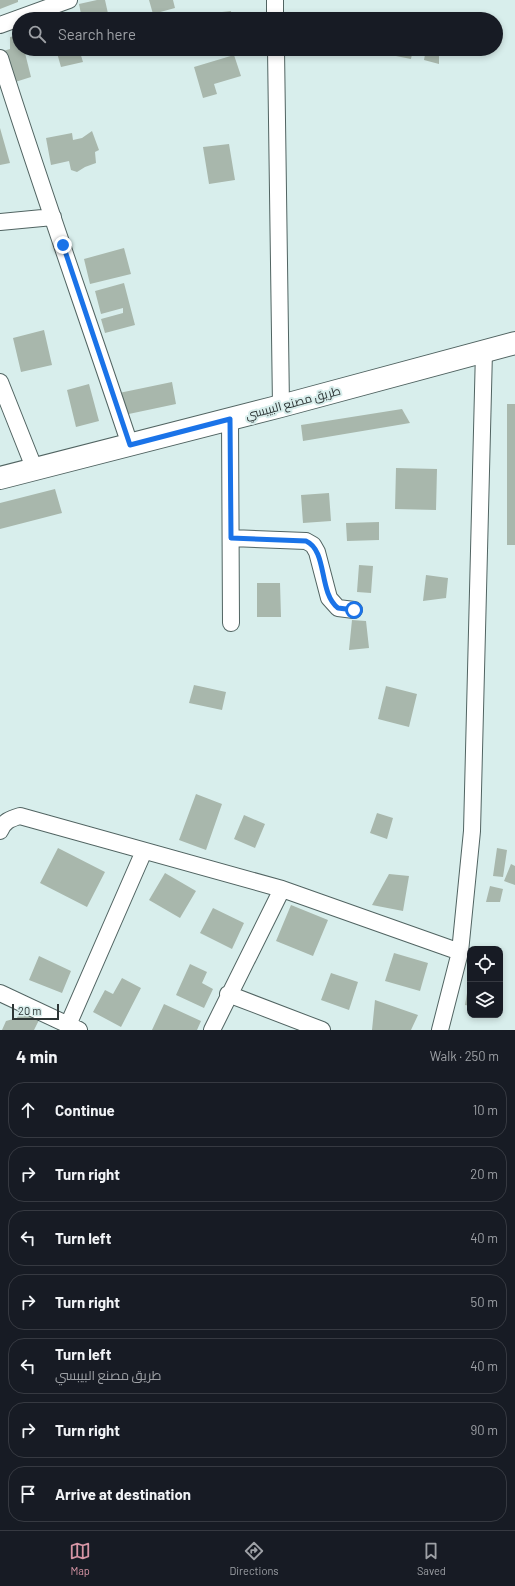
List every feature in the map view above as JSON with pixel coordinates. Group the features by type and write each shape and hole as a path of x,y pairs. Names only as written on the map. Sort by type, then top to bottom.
{"main road":[{"name":"طريق مصنع البيبسي","path":"0,478 281,406 515,343"}],"street":[{"path":"36,12 69,0"},
{"path":"275,0 275,12"},
{"path":"0,25 12,21"},
{"path":"276,56 281,406"},
{"path":"0,58 38,179 53,217 130,445"},
{"path":"0,222 53,217"},
{"path":"440,1030 460,952 472,830 484,351"},
{"path":"0,382 35,470"},
{"path":"230,419 231,623"},
{"path":"231,538 306,541 313,545 317,552 329,598 338,608 354,610"},
{"path":"0,831 3,824 10,819 20,816 282,889 460,952"},
{"path":"0,993 74,1028 144,851"},
{"path":"212,1030 228,994 282,889"},
{"path":"228,994 322,1030"}],"building":[{"path":"0,0 18,0 18,2 0,9"},
{"path":"97,0 105,0 108,12 81,12 79,4"},
{"path":"149,0 173,0 175,8 160,12 152,12"},
{"path":"10,37 12,37 12,56 26,56 31,77 12,83 3,51 10,49"},
{"path":"58,56 81,56 83,62 61,67"},
{"path":"234,56 241,76 214,84 217,94 203,98 194,67"},
{"path":"396,56 412,56 411,59"},
{"path":"425,56 439,56 439,64 424,60"},
{"path":"0,128 10,163 0,165"},
{"path":"92,131 99,150 95,152 96,163 77,172 71,170 69,161 51,165 46,138 72,133 73,140 82,138"},
{"path":"229,144 235,180 209,184 203,147"},
{"path":"124,248 131,274 90,284 84,259"},
{"path":"124,283 135,325 105,333 101,319 123,313 123,308 101,314 95,291"},
{"path":"44,330 52,365 21,372 13,338"},
{"path":"172,382 176,404 124,415 119,393"},
{"path":"89,384 99,421 76,427 67,390"},
{"path":"507,404 515,404 515,545 507,545"},
{"path":"402,409 410,423 303,441 301,425"},
{"path":"396,468 437,469 436,510 395,509"},
{"path":"55,489 62,513 0,529 0,503"},
{"path":"329,493 331,521 303,523 301,495"},
{"path":"379,522 379,540 347,541 346,523"},
{"path":"359,565 373,566 371,593 357,592"},
{"path":"426,575 448,578 446,598 423,601"},
{"path":"257,583 280,583 281,617 257,617"},
{"path":"352,620 366,621 369,648 349,650"},
{"path":"194,685 226,692 222,710 189,703"},
{"path":"386,686 417,694 409,727 378,719"},
{"path":"196,794 222,804 206,850 179,840"},
{"path":"377,813 393,818 387,839 370,833"},
{"path":"244,815 265,824 255,848 234,839"},
{"path":"58,848 105,872 87,907 40,883"},
{"path":"497,848 507,850 503,877 493,876"},
{"path":"511,864 515,866 515,885 504,881"},
{"path":"165,873 196,891 180,918 149,900"},
{"path":"389,874 409,876 403,911 372,905"},
{"path":"490,886 503,889 500,902 486,902"},
{"path":"291,905 328,920 313,956 276,941"},
{"path":"213,908 244,923 232,949 200,933"},
{"path":"394,953 428,963 420,991 385,981"},
{"path":"39,956 71,971 62,993 29,980"},
{"path":"190,964 207,972 202,983 213,989 204,1008 176,995"},
{"path":"331,973 358,982 349,1010 321,1000"},
{"path":"122,978 141,988 121,1027 93,1012 105,990 113,994"},
{"path":"467,993 467,1005 465,1005"},
{"path":"375,1000 418,1015 411,1030 372,1030"},
{"path":"164,1004 201,1021 197,1030 152,1030"},
{"path":"20,1012 39,1020 34,1030 2,1030 6,1021 17,1018"}],"route":[{"path":"63,245 130,445 230,419 231,538 306,541 313,545 317,552 329,598 332,604 338,608 354,610"}]}
